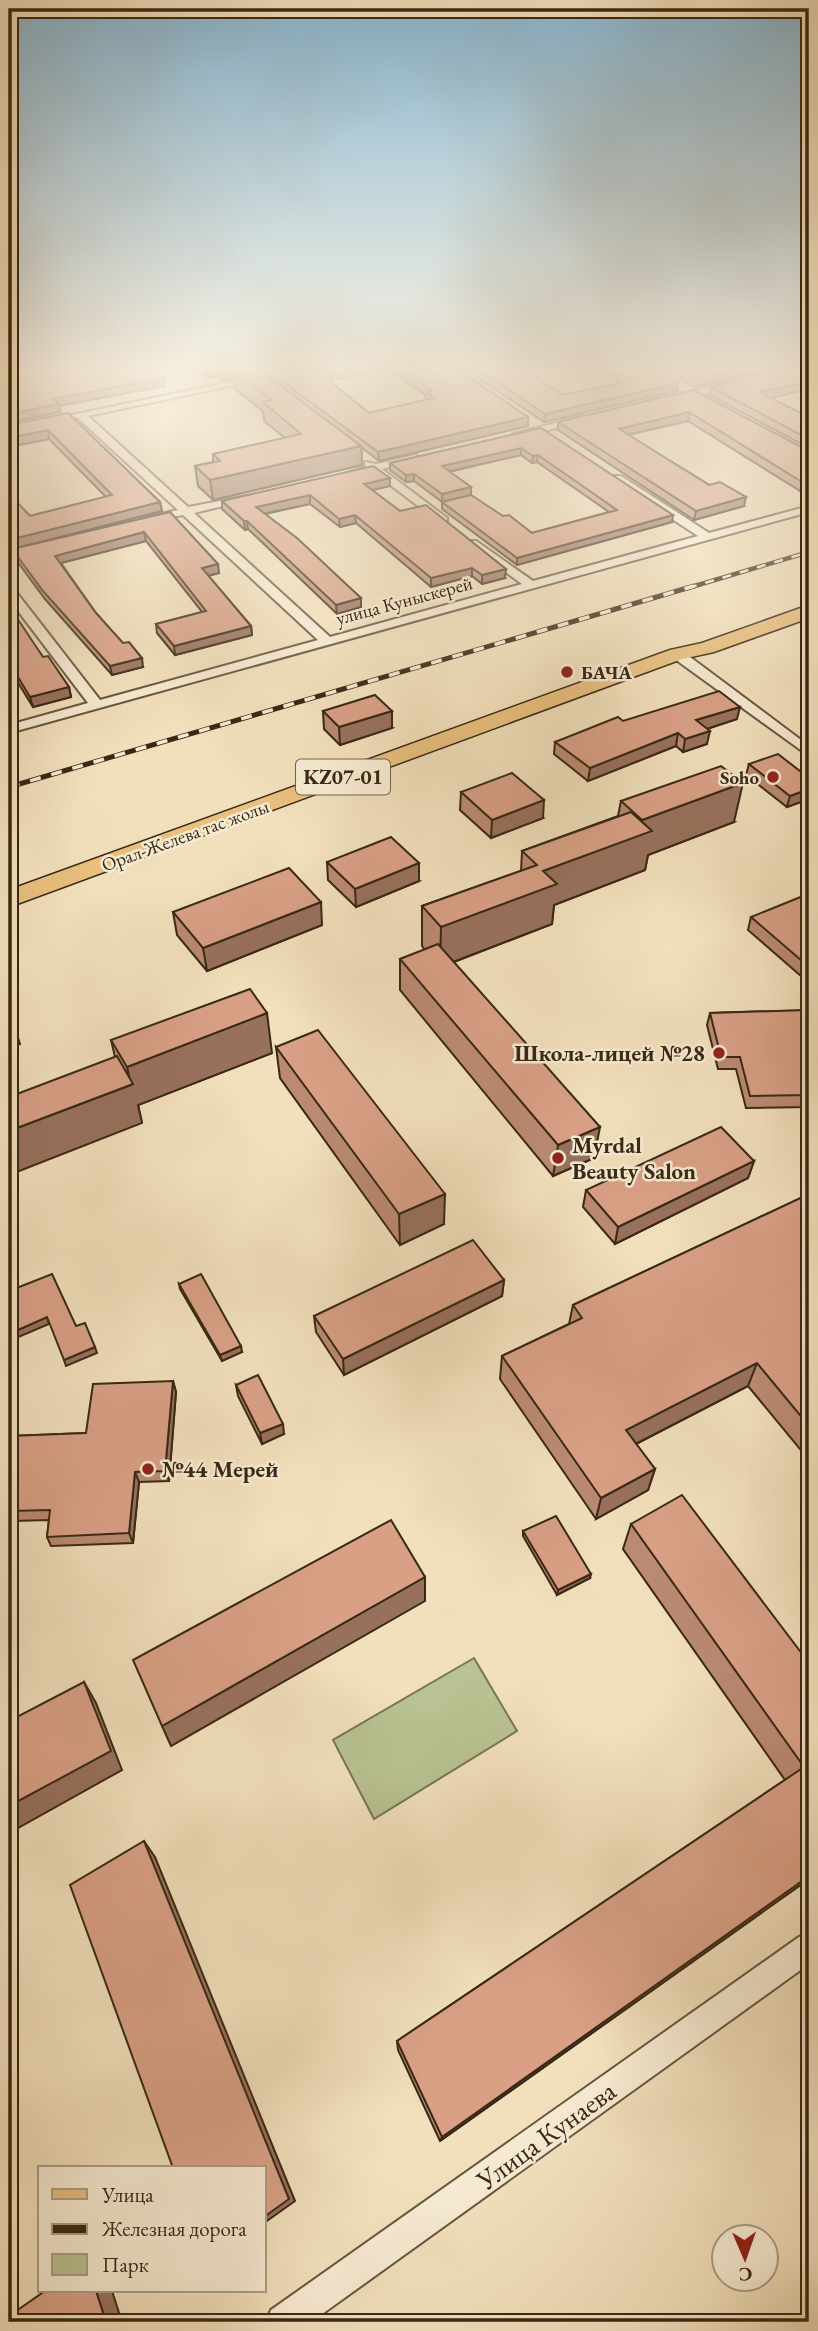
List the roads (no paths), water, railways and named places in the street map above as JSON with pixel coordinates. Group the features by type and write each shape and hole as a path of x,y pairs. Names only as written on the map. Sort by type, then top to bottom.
{"main road":[{"name":"KZ07-01","path":"677,654 707,648 809,611"},
{"name":"Орал-Желева тас жолы","path":"9,899 677,654"}],"street":[{"path":"146,477 327,641"},
{"path":"386,477 451,526"},
{"path":"615,477 707,537"},
{"path":"130,524 261,494"},
{"name":"улица Куныскерей","path":"9,729 809,509"},
{"path":"462,535 531,585"},
{"path":"9,591 97,705"},
{"path":"677,654 809,752"},
{"name":"Улица Кунаева","path":"283,2322 809,1947"}],"railway":[{"path":"688,588 809,552"},
{"path":"9,787 694,586"}],"place":[{"name":"БАЧА","path":"567,672"},
{"name":"Soho","path":"773,777"},
{"name":"Школа-лицей №28","path":"719,1053"},
{"name":"Myrdal Beauty Salon","path":"558,1158"},
{"name":"№44 Мерей","path":"148,1469"}]}
